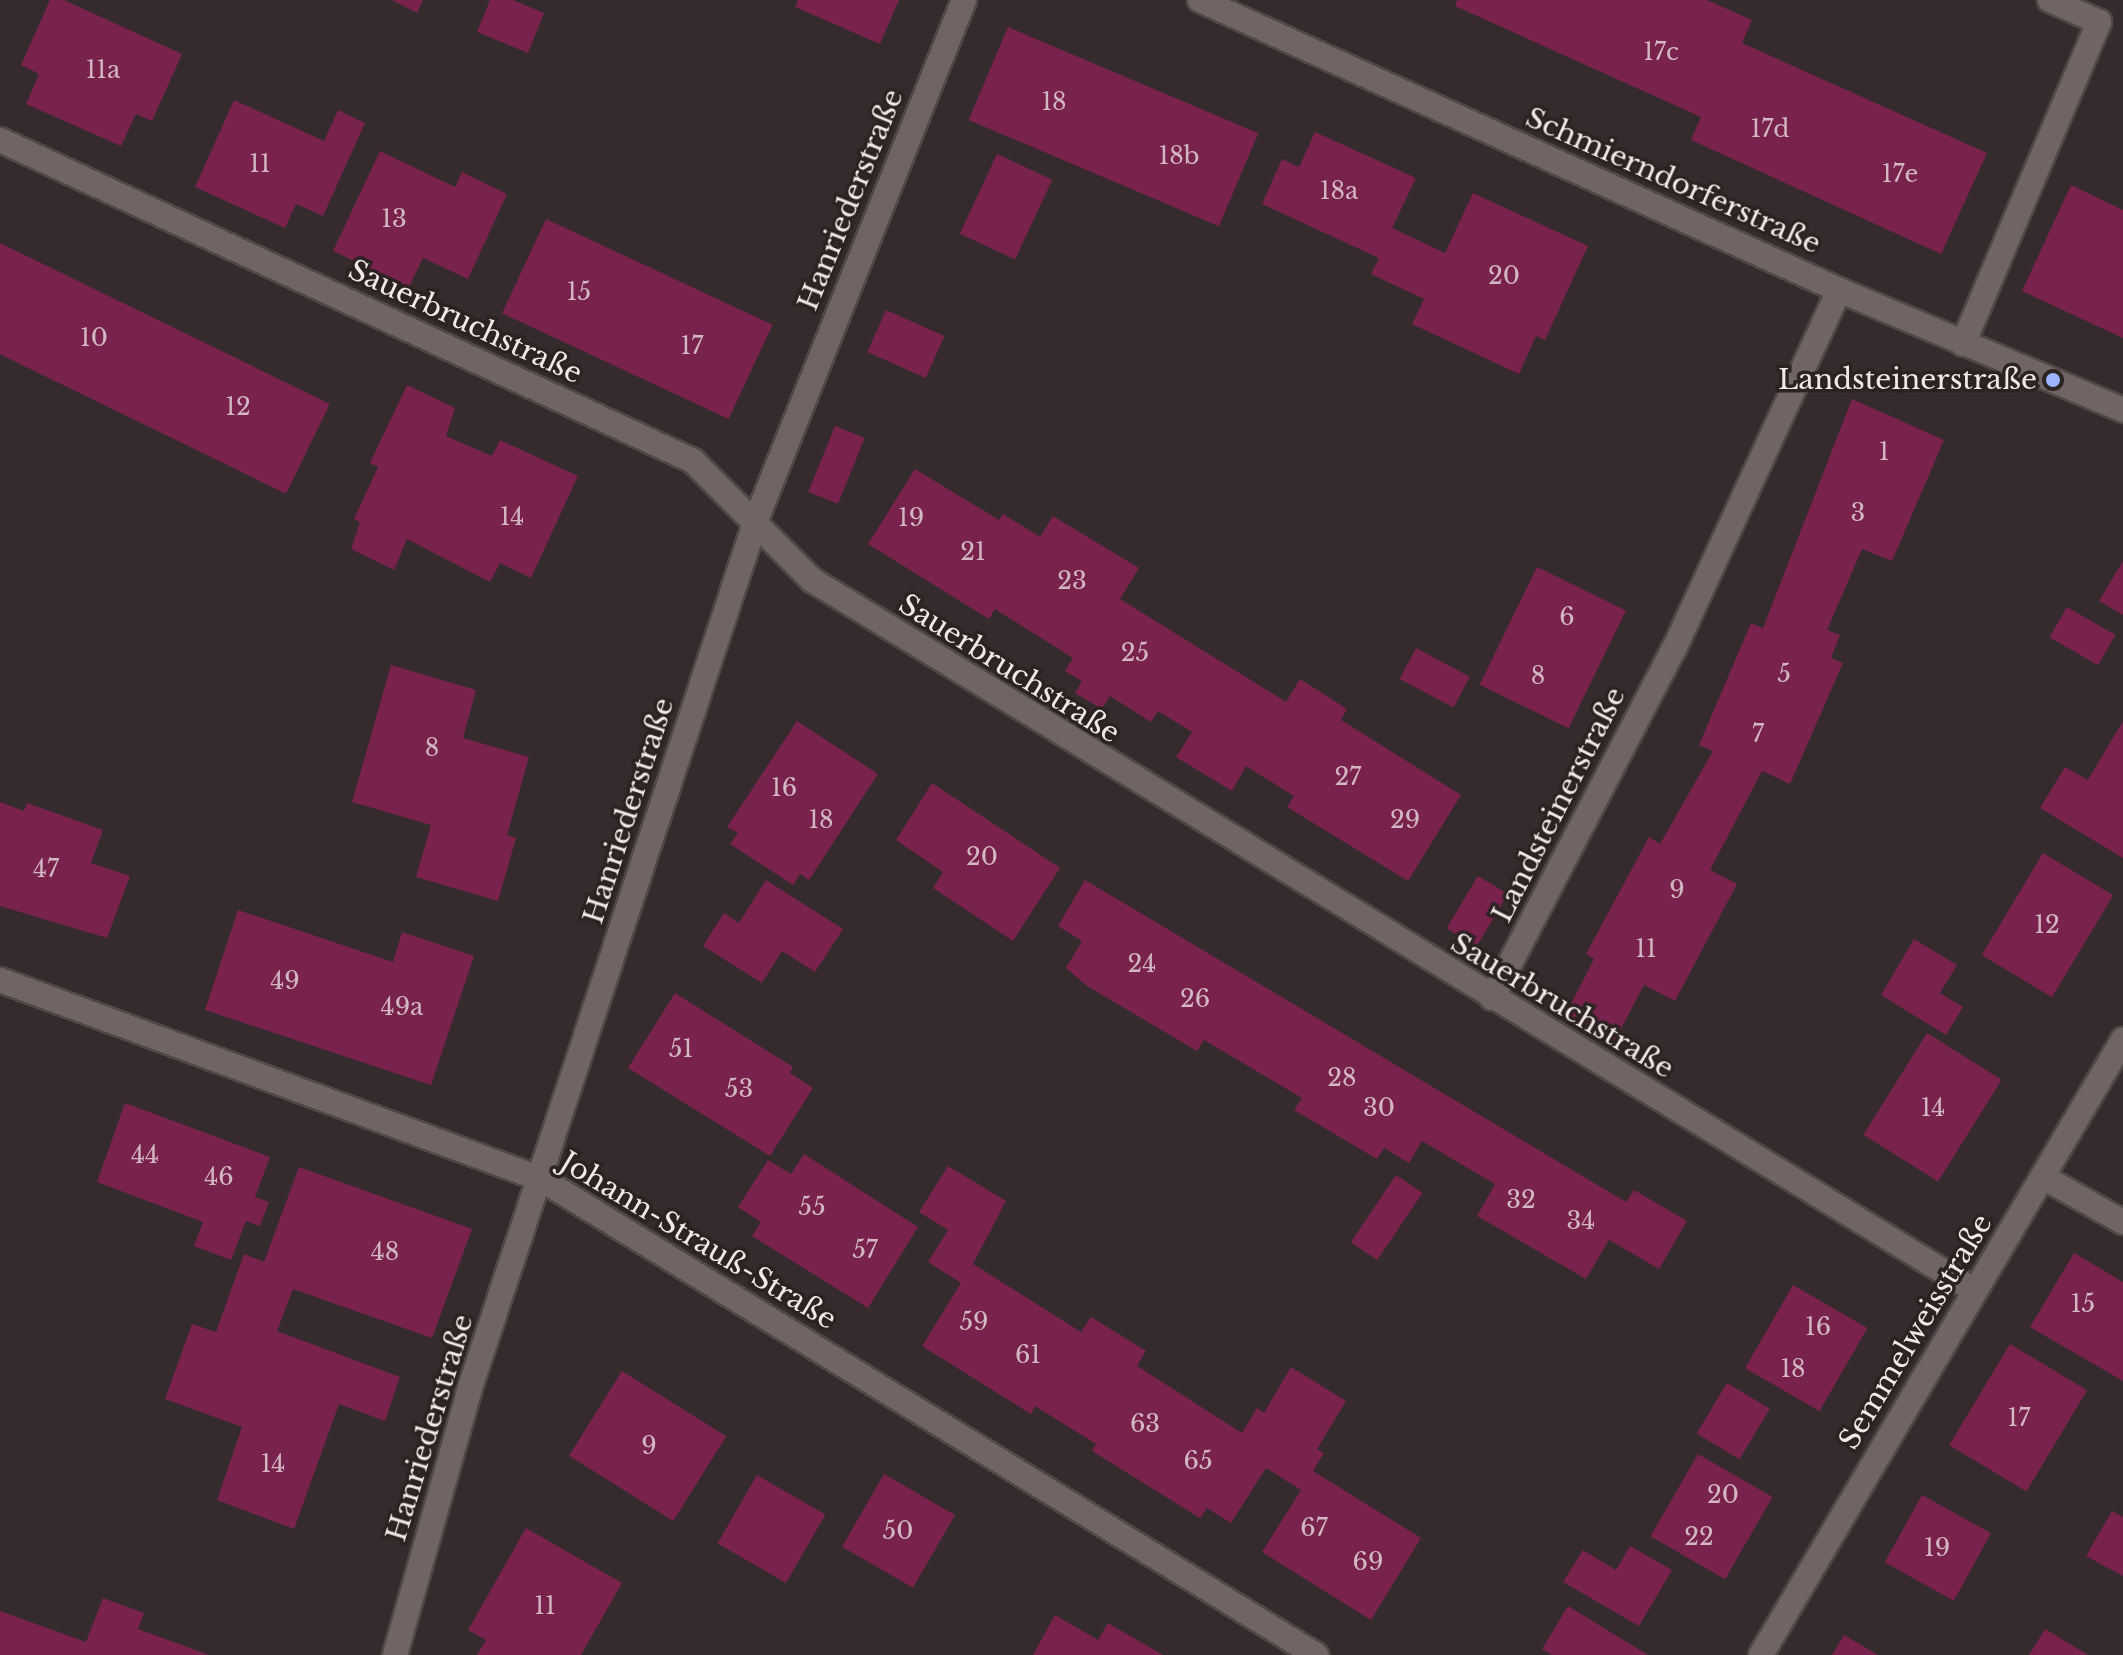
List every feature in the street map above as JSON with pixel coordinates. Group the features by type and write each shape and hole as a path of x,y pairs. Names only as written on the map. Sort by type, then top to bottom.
{"street":[{"name":"Hanriederstraße","path":"395,1655 469,1391 756,520 964,0"},
{"name":"Schmierndorferstraße","path":"1200,0 1839,290 2123,410"},
{"path":"1963,344 2099,22 2050,0"},
{"name":"Sauerbruchstraße","path":"0,140 693,461 756,520 812,580 1974,1290"},
{"name":"Landsteinerstraße","path":"1492,998 1674,649 1839,290"},
{"name":"Johann-Strauß-Straße","path":"0,980 541,1179 1316,1655"},
{"name":"Semmelweisstraße","path":"1761,1655 2123,1040"},
{"path":"2043,1177 2123,1222"}],"building":[{"path":"50,0 64,0 182,54 152,121 136,114 121,146 26,104 39,74 21,65"},
{"path":"392,0 423,0 417,13"},
{"path":"490,0 513,0 544,13 528,53 477,32"},
{"path":"798,0 899,0 880,44 795,7"},
{"path":"1457,0 1707,0 1752,20 1742,43 1987,153 1941,254 1691,140 1701,117 1455,6"},
{"path":"1008,27 1258,133 1219,226 969,120"},
{"path":"234,100 324,141 338,110 365,123 323,216 296,204 285,228 195,187"},
{"path":"1315,132 1416,178 1392,228 1445,253 1473,193 1588,246 1545,340 1536,336 1519,374 1412,324 1424,299 1371,274 1379,258 1262,204 1282,159 1299,167"},
{"path":"380,151 455,187 462,172 507,194 468,279 423,258 409,287 333,251"},
{"path":"997,154 1052,180 1015,260 960,234"},
{"path":"2071,185 2123,210 2123,338 2022,291"},
{"path":"546,219 773,325 729,419 502,313"},
{"path":"0,243 330,404 286,494 0,354"},
{"path":"886,310 944,336 926,378 867,352"},
{"path":"407,385 455,408 446,436 492,456 500,440 578,476 531,578 500,563 490,582 407,539 394,570 351,549 360,522 354,519 378,467 370,463"},
{"path":"1852,399 1944,440 1892,561 1862,549 1827,630 1840,635 1831,658 1843,663 1790,784 1762,771 1710,870 1737,884 1675,1001 1644,985 1615,1040 1566,1014 1594,959 1586,954 1649,837 1660,844 1713,751 1699,745 1751,623 1763,628"},
{"path":"835,426 865,438 838,504 808,492"},
{"path":"915,469 999,520 1003,514 1040,537 1053,516 1139,568 1120,599 1286,702 1300,679 1347,709 1341,720 1461,795 1408,881 1287,807 1294,796 1246,766 1232,791 1176,757 1192,732 1158,711 1151,722 1110,696 1102,709 1075,693 1082,681 1065,671 1073,658 995,609 989,619 868,544"},
{"path":"2123,561 2123,615 2099,601"},
{"path":"1537,567 1626,610 1569,728 1480,685"},
{"path":"2067,607 2115,635 2098,665 2050,637"},
{"path":"1416,648 1470,677 1453,708 1400,679"},
{"path":"391,665 476,690 463,738 529,757 507,835 516,838 498,901 416,877 431,825 352,802"},
{"path":"797,721 878,774 809,880 800,874 793,885 730,844 738,833 727,827"},
{"path":"2123,721 2123,858 2040,808 2065,767 2088,780"},
{"path":"932,783 1060,868 1013,941 933,888 943,872 896,840"},
{"path":"0,802 24,811 27,803 103,830 91,863 130,876 107,938 0,906"},
{"path":"2043,853 2113,895 2052,997 1982,955"},
{"path":"1478,876 1508,894 1477,946 1447,928"},
{"path":"766,880 843,929 815,972 782,951 762,983 703,946 724,913 739,923"},
{"path":"1085,880 1626,1202 1634,1190 1687,1221 1659,1269 1609,1240 1586,1279 1477,1216 1495,1184 1422,1141 1409,1163 1384,1148 1377,1159 1294,1110 1302,1098 1204,1040 1197,1051 1087,986 1066,968 1082,941 1058,926"},
{"path":"238,910 393,962 402,932 474,956 431,1085 205,1010"},
{"path":"1914,939 1957,965 1940,993 1963,1007 1946,1035 1881,995"},
{"path":"675,993 793,1067 790,1073 813,1088 770,1156 628,1068"},
{"path":"1927,1033 2002,1080 1938,1181 1863,1135"},
{"path":"125,1103 270,1157 255,1197 269,1202 260,1226 246,1221 231,1260 194,1246 203,1222 97,1182"},
{"path":"804,1154 918,1227 868,1308 752,1236 761,1222 738,1207 768,1160 791,1174"},
{"path":"948,1166 1006,1201 973,1264 1081,1332 1091,1317 1146,1351 1137,1366 1242,1433 1257,1408 1264,1413 1291,1367 1346,1401 1317,1449 1324,1453 1313,1471 1421,1538 1371,1620 1262,1552 1301,1490 1266,1468 1231,1523 1207,1508 1200,1518 1092,1451 1096,1444 1035,1406 1031,1414 922,1346 961,1283 928,1262 948,1230 919,1212"},
{"path":"299,1167 472,1229 432,1338 293,1289 277,1331 400,1377 385,1421 339,1404 294,1529 217,1500 242,1427 165,1399 192,1324 216,1332 244,1254 264,1262"},
{"path":"1396,1175 1423,1193 1377,1260 1351,1242"},
{"path":"2074,1253 2123,1282 2123,1381 2030,1327"},
{"path":"1793,1285 1867,1328 1819,1411 1745,1368"},
{"path":"2010,1344 2087,1390 2026,1491 1949,1445"},
{"path":"622,1371 726,1436 673,1521 569,1456"},
{"path":"1727,1383 1770,1409 1739,1459 1697,1434"},
{"path":"1698,1454 1772,1497 1725,1579 1650,1536"},
{"path":"884,1474 955,1515 913,1588 842,1547"},
{"path":"757,1475 825,1514 786,1583 718,1543"},
{"path":"1922,1495 1991,1533 1954,1601 1885,1562"},
{"path":"2112,1511 2123,1517 2123,1576 2086,1556"},
{"path":"526,1528 622,1583 581,1655 477,1655 486,1640 468,1630"},
{"path":"1630,1546 1672,1570 1639,1626 1563,1582 1583,1550 1616,1570"},
{"path":"103,1598 144,1613 138,1629 209,1655 0,1655 0,1611 86,1642"},
{"path":"1568,1606 1648,1655 1552,1655 1542,1649"},
{"path":"1055,1615 1098,1640 1108,1623 1163,1655 1033,1655"},
{"path":"2045,1629 2088,1655 2029,1655"},
{"path":"1844,1635 1878,1655 1832,1655"}],"place":[{"name":"Landsteinerstraße","path":"2053,380"}]}
